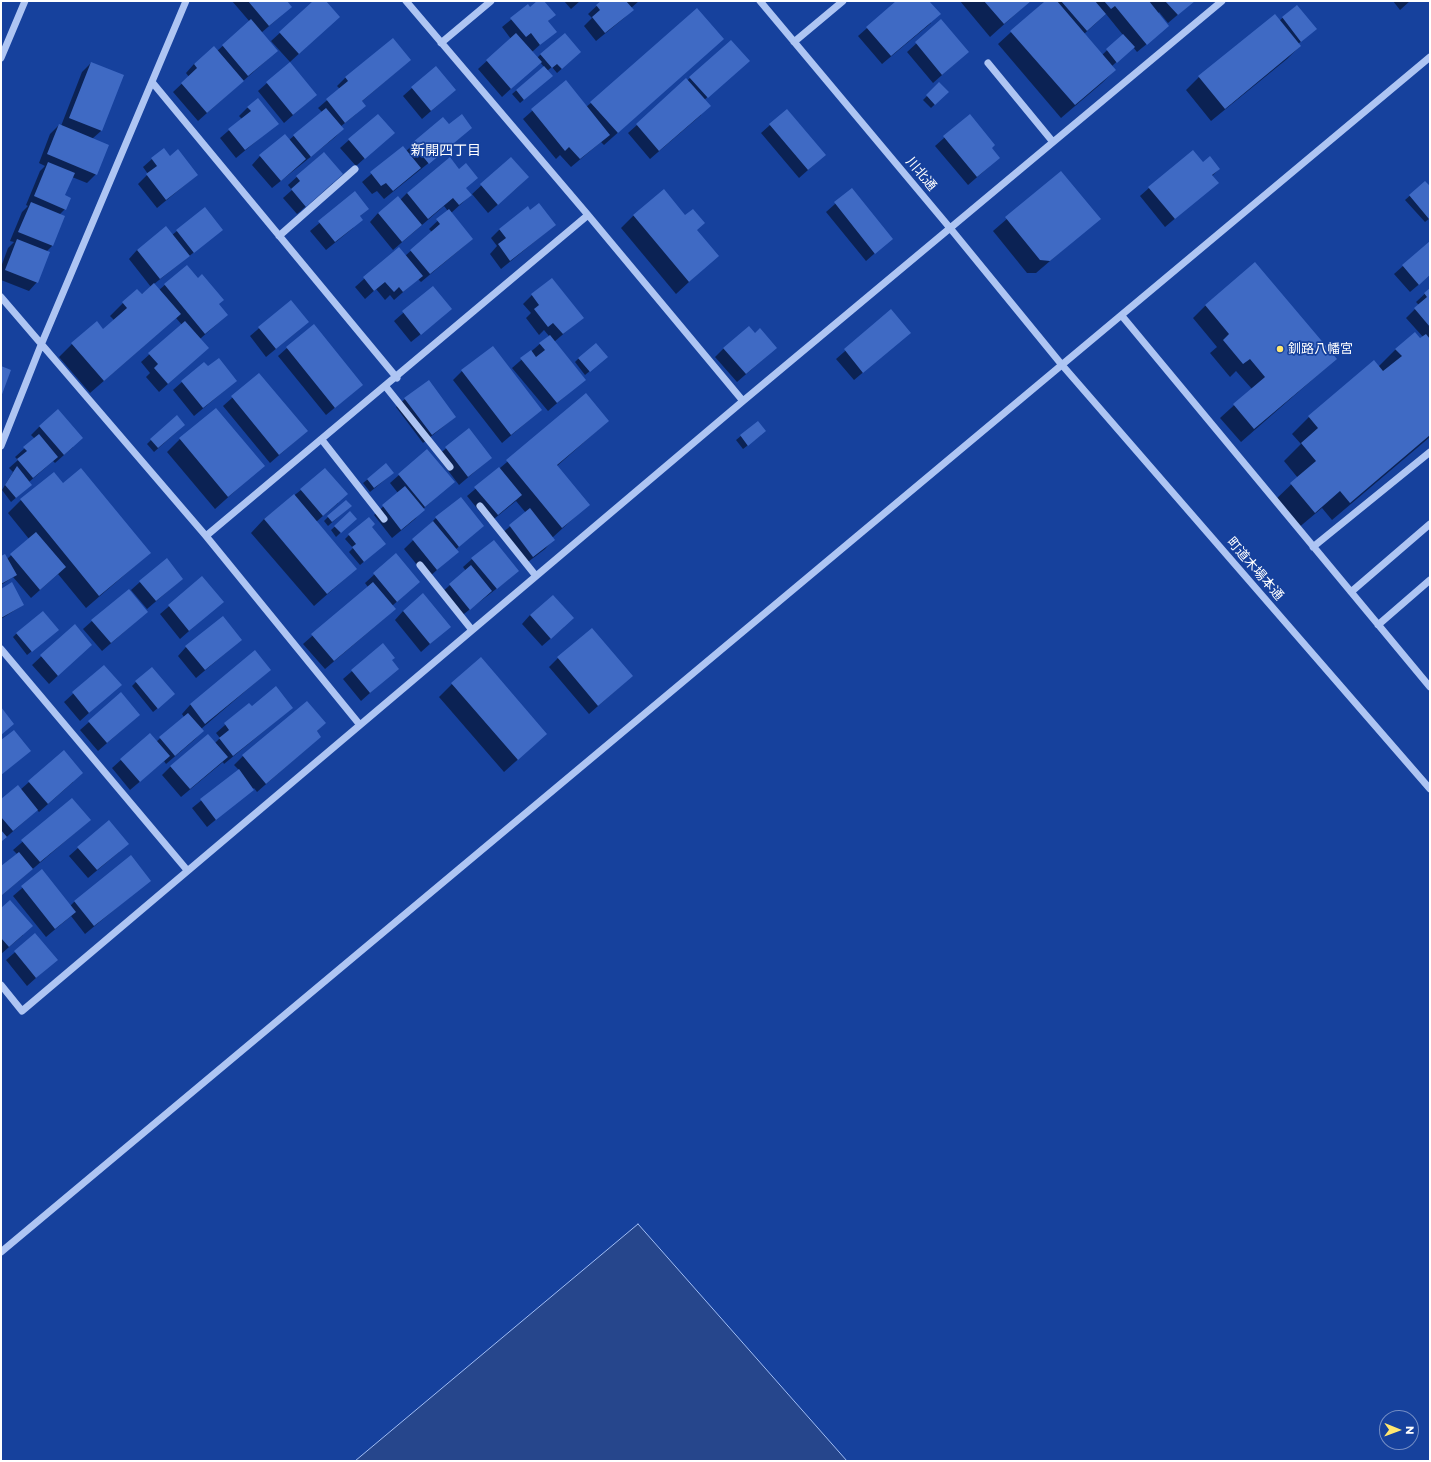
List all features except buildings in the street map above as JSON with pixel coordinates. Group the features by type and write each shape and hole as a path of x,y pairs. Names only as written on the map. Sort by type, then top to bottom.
{"street":[{"path":"1,58 25,1"},
{"path":"1,446 41,345 186,1"},
{"path":"406,1 588,215 743,401"},
{"path":"441,43 491,1"},
{"name":"川北通","path":"760,1 950,228 1062,365"},
{"path":"794,42 843,1"},
{"path":"1,986 22,1011 743,401 1222,1"},
{"path":"1,1252 1122,316 1430,56"},
{"path":"988,63 1053,142"},
{"path":"152,82 397,378"},
{"path":"279,236 355,169"},
{"path":"206,536 397,378 588,215"},
{"path":"1,297 206,536 360,725"},
{"path":"1122,316 1430,687"},
{"name":"町道木場本通","path":"1062,365 1430,789"},
{"path":"386,387 450,467"},
{"path":"322,440 384,519"},
{"path":"1313,547 1430,452"},
{"path":"480,506 536,576"},
{"path":"1351,592 1430,524"},
{"path":"420,565 472,630"},
{"path":"1378,625 1430,580"},
{"path":"1,649 187,870"}],"water":[{"path":"638,1224 847,1461 355,1461"}],"place":[{"name":"釧路八幡宮","path":"1280,349"}],"district":[{"name":"新開四丁目","path":"446,151"}]}
